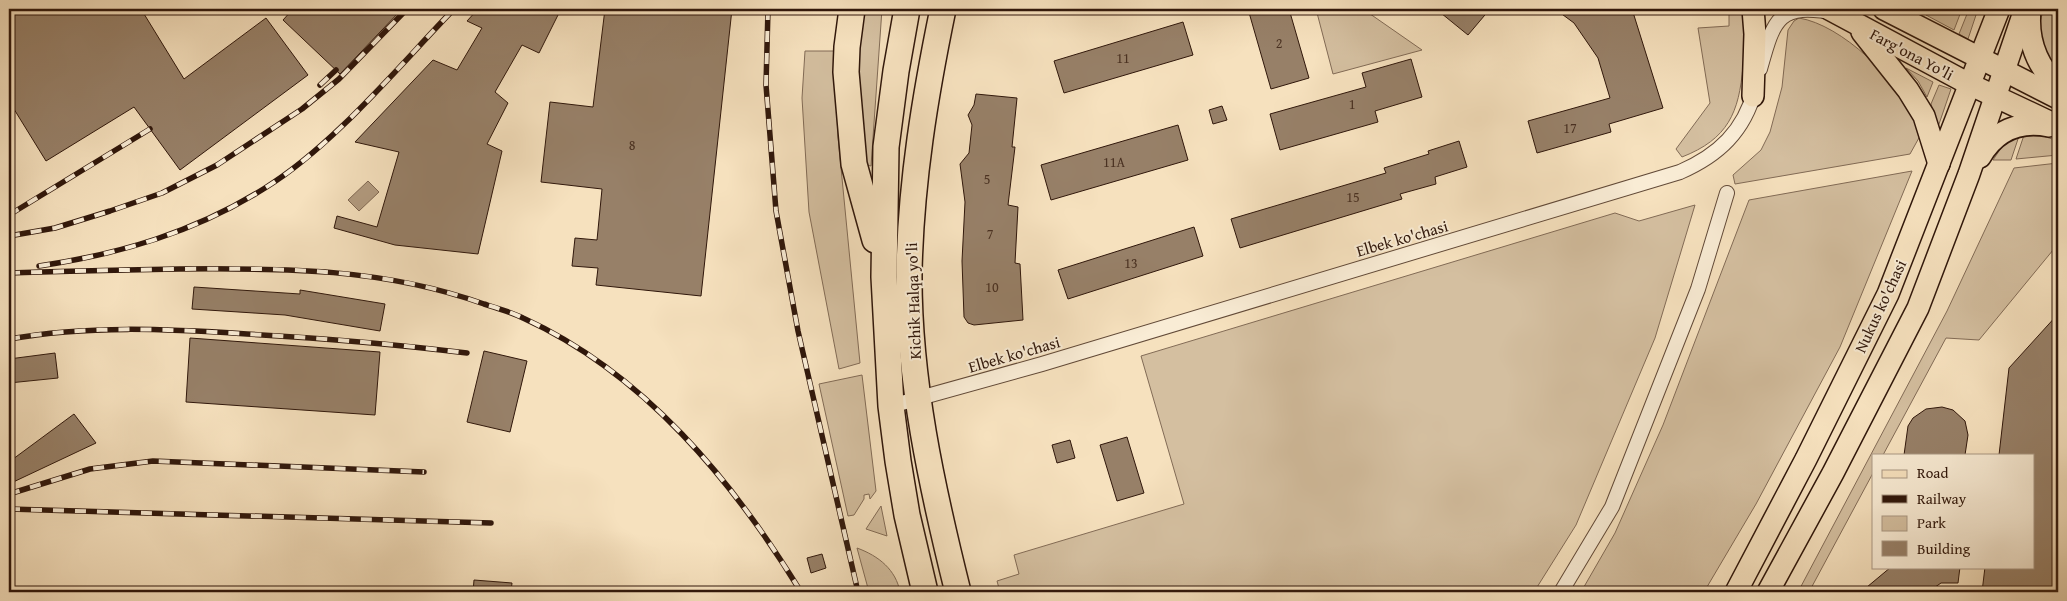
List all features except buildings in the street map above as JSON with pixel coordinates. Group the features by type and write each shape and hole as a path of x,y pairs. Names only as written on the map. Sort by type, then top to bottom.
{"highway":[{"path":"852,9 846,72 854,164 884,277"},
{"name":"Kichik Halqa yo'li","path":"907,9 896,71 886,147 884,277 891,406 906,515 925,592"},
{"name":"Kichik Halqa yo'li","path":"943,9 920,134 912,209 909,272 919,400 936,496 958,592"}],"main road":[{"path":"1753,9 1755,34 1753,96"},
{"name":"Farg'ona Yo'li","path":"1884,9 2058,98"},
{"name":"Nukus ko'chasi","path":"1736,592 1806,459 1888,294 1999,9"},
{"name":"Nukus ko'chasi","path":"1768,592 1833,473 1918,308 1969,174 2025,9"},
{"path":"2030,9 2030,32 2034,51 2044,71 2058,86"},
{"path":"1839,15 1890,65 1908,90 1924,116 1939,164"},
{"name":"Farg'ona Yo'li","path":"1839,15 1969,84 2058,127"},
{"path":"1969,174 1987,145 2004,131 2026,124 2058,127"}],"street":[{"name":"Elbek ko'chasi","path":"891,406 919,400 1624,191 1680,172 1705,160 1728,142 1742,124 1753,96 1768,43 1779,19 1789,12 1801,10 1839,15"},
{"path":"1561,592 1612,507 1698,289 1726,193"}],"green space":[{"path":"859,9 882,9 871,166 863,164 855,64"},
{"path":"1316,9 1363,9 1422,50 1333,74"},
{"path":"1729,9 1743,9 1745,23 1741,83 1734,111 1720,133 1710,142 1682,157 1676,149 1710,103 1698,28 1729,26"},
{"path":"1962,9 1954,30 1926,15"},
{"path":"1969,9 1978,9 1968,39 1959,34"},
{"path":"2044,9 2058,9 2058,67 2047,54 2041,40 2040,25"},
{"path":"1799,18 1833,31 1850,42 1882,71 1907,103 1916,120 1920,136 1910,154 1735,184 1733,175 1761,150 1770,132 1782,87 1788,30 1794,21"},
{"path":"805,51 834,51 838,137 860,363 839,369 809,212 802,98"},
{"path":"1906,68 1933,82 1927,97 1918,81"},
{"path":"1939,85 1951,89 1938,127 1931,104"},
{"path":"2024,135 2043,136 2058,141 2058,155 2016,159"},
{"path":"2019,136 2011,160 1993,160 2003,145"},
{"path":"2058,163 2058,244 1979,340 1946,338 1884,454 1872,454 1872,475 1809,592 1798,592 1947,311 2014,168"},
{"path":"1912,171 1840,347 1756,504 1704,592 1581,592 1615,533 1663,425 1749,200"},
{"path":"1695,205 1655,338 1576,525 1534,592 1000,592 997,581 1019,574 1014,555 1184,504 1141,356 1615,213 1639,221"},
{"path":"862,375 876,491 870,499 869,494 864,495 864,499 854,515 848,516 819,384"},
{"path":"881,506 887,536 866,529"},
{"path":"857,548 872,555 885,565 895,577 900,592 869,592"}],"shaded area":[{"path":"368,181 379,192 359,211 348,200"}],"railway":[{"path":"9,236 55,228 110,211 162,193 217,165 302,109 339,79 407,9"},
{"path":"39,266 99,255 156,239 212,217 265,188 290,171 340,128 454,9"},
{"path":"768,9 766,85 776,211 798,331 858,592"},
{"path":"320,85 336,70"},
{"path":"9,215 150,129"},
{"path":"9,273 218,269 295,270 333,273 409,283 446,292 514,314 567,341 608,368 682,434 746,510 801,592"},
{"path":"9,339 68,332 128,329 330,339 467,353"},
{"path":"9,494 90,469 153,461 424,472"},
{"path":"9,509 491,523"}]}
